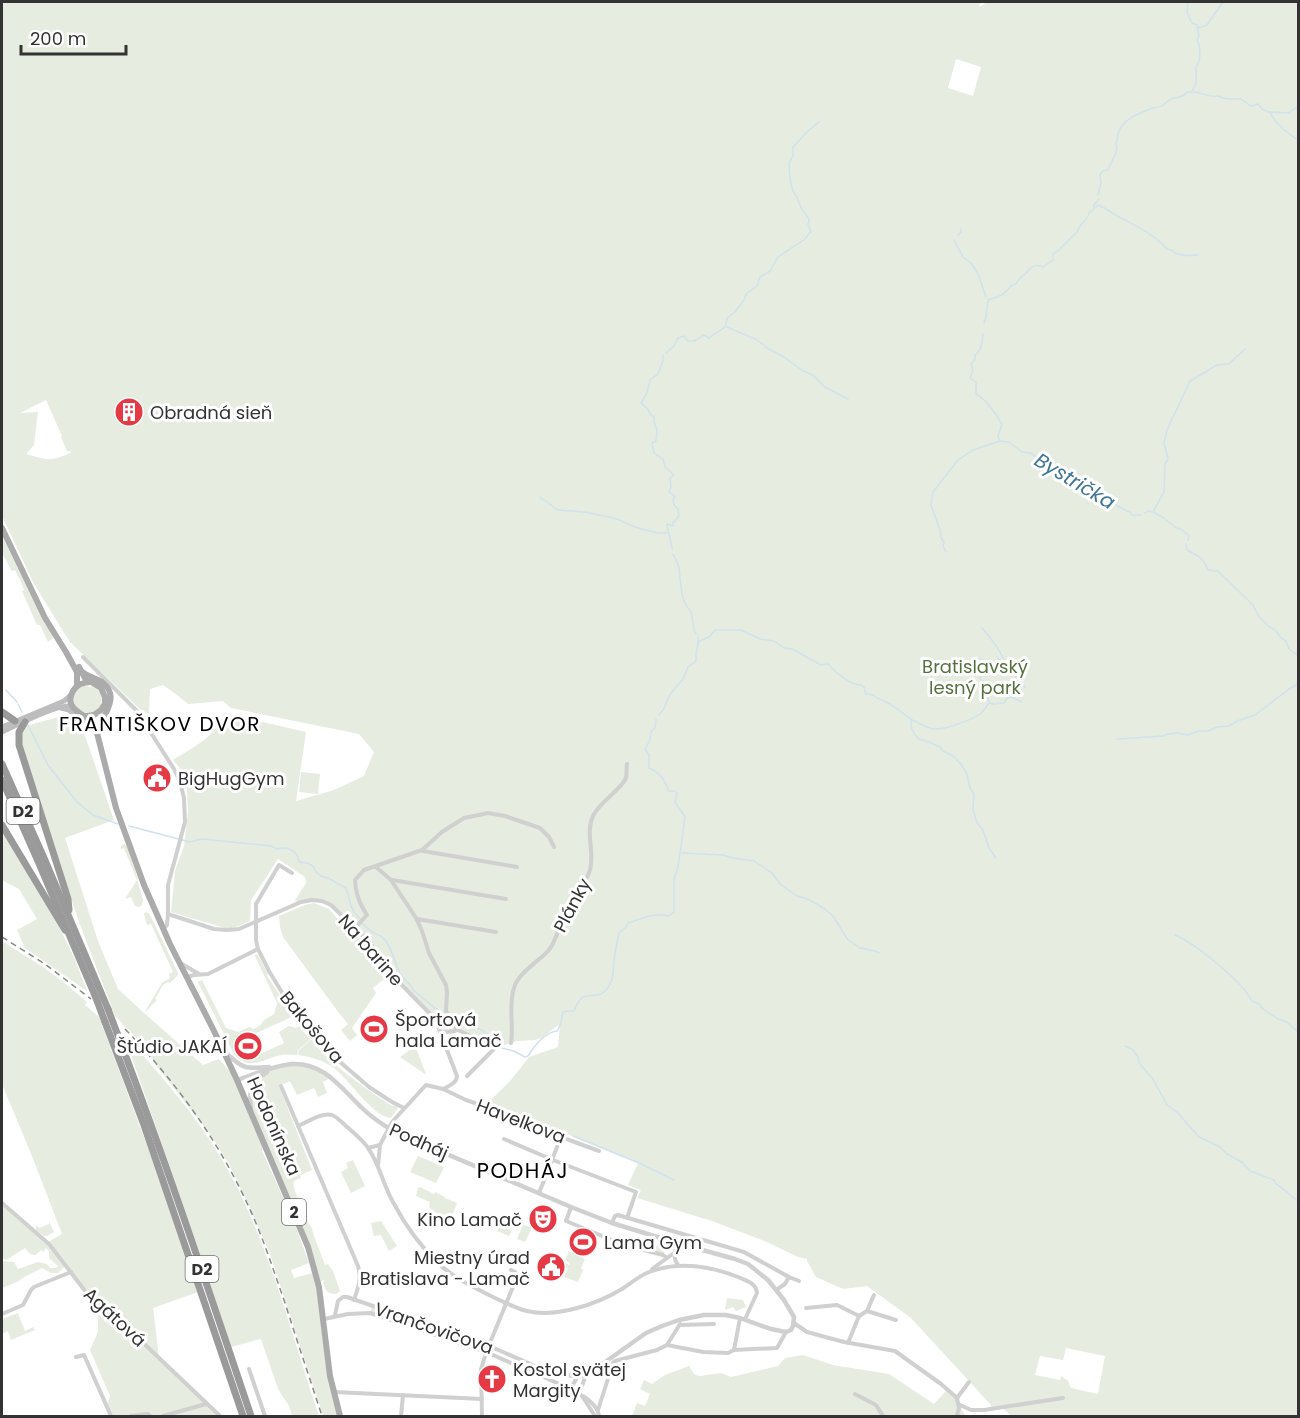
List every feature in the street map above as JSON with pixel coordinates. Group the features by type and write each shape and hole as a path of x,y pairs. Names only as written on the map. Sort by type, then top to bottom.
{"highway":[{"path":"2,712 15,722"},
{"path":"26,719 19,732 19,745 68,899 70,917"},
{"name":"D2","path":"2,764 108,1009 142,1109"},
{"name":"D2","path":"2,780 73,942 148,1124 200,1263 251,1416"},
{"path":"2,825 73,942"},
{"name":"D2","path":"148,1124 243,1416"}],"main road":[{"name":"Hodonínska","path":"2,528 37,601 77,672 77,686"},
{"name":"Hodonínska","path":"37,601 85,678 99,686 105,694 105,704 100,712 99,729 116,808 163,929 224,1051 308,1247 320,1287 333,1392 340,1416"},
{"path":"59,708 69,710 76,717 99,729 109,707 109,692 102,682 88,676 80,669"},
{"path":"2,732 64,701 77,686 84,682 91,682"},
{"path":"2,727 59,708 73,706 72,694"},
{"name":"Hodonínska","path":"73,706 77,712 87,716 99,729"},
{"path":"87,716 100,712"}],"street":[{"path":"83,657 137,711 180,782 184,798 185,822 168,885 167,925 163,929"},
{"name":"Plánky","path":"511,1042 514,986 550,949 565,910 590,872 592,858 589,831 592,818 597,808 623,783 626,778 627,764"},
{"path":"355,928 368,915 360,906 356,895 355,880 364,870 423,850 442,832 464,818 488,813 505,816 540,828 549,837 554,847"},
{"path":"423,850 517,867"},
{"name":"Bakošova","path":"292,873 279,865 256,904 258,949 279,990 325,1049 369,1087 404,1108"},
{"path":"375,867 391,880 416,918 429,953 446,985 446,1011 456,1025 455,1031 440,1033"},
{"path":"391,880 506,899"},
{"name":"Na barine","path":"168,914 227,930 239,929 301,902 312,900 331,905 377,952 394,976 435,1019 457,1078 454,1083 443,1089"},
{"path":"416,918 496,932"},
{"path":"187,977 208,974 258,949"},
{"path":"179,963 200,974"},
{"name":"Havelkova","path":"456,1025 495,1048 467,1076"},
{"path":"224,1051 238,1065 244,1067 274,1067"},
{"name":"Podháj","path":"237,1080 274,1067 299,1064 320,1070 337,1082 363,1109 388,1128 612,1223 748,1264 768,1280 776,1290 793,1315 794,1323"},
{"path":"251,1112 252,1084 274,1067"},
{"path":"378,1166 380,1145 388,1128 404,1108 426,1085 443,1089"},
{"path":"281,1086 360,1272 360,1283 354,1300"},
{"name":"Havelkova","path":"443,1089 599,1151"},
{"path":"297,1126 327,1114 335,1116 368,1148 392,1200 413,1235 440,1265 471,1286 525,1311 539,1313 587,1306 649,1272 674,1253"},
{"path":"539,1193 561,1137"},
{"path":"504,1139 636,1192 627,1218"},
{"path":"368,1148 380,1145"},
{"name":"Agátová","path":"2,1203 49,1244 92,1300 137,1337 220,1416"},
{"path":"571,1207 566,1221 624,1245 667,1258"},
{"path":"612,1223 618,1215 744,1252 799,1281"},
{"path":"677,1243 674,1253 678,1265"},
{"path":"649,1272 687,1265 716,1270 753,1283 757,1293 742,1318 734,1350"},
{"path":"482,1416 481,1369 517,1276 511,1270"},
{"path":"2,1314 23,1305 33,1288 70,1272"},
{"path":"776,1290 789,1277"},
{"path":"848,1343 859,1316 867,1311 874,1295"},
{"name":"Vrančovičova","path":"335,1315 338,1300 347,1297 489,1346 544,1370 577,1377 586,1375"},
{"path":"806,1308 837,1305 859,1316"},
{"path":"867,1311 896,1320"},
{"name":"Vrančovičova","path":"324,1318 370,1313 486,1352 572,1389 598,1410"},
{"path":"597,1416 581,1395 586,1375 614,1358 646,1333 662,1326 712,1314 742,1318 786,1332"},
{"path":"680,1323 714,1324"},
{"path":"614,1358 657,1350 668,1344 680,1323"},
{"path":"668,1344 704,1352 728,1353 734,1350 777,1348 794,1323 807,1332 848,1343 895,1351 957,1398 959,1405 957,1416"},
{"path":"76,1357 84,1354 111,1416"},
{"path":"597,1416 614,1358"},
{"path":"249,1368 265,1416"},
{"path":"572,1389 577,1377"},
{"path":"957,1398 969,1383"},
{"path":"333,1392 482,1399"},
{"path":"855,1394 876,1405 883,1416"},
{"path":"401,1416 403,1395"},
{"path":"959,1405 971,1410 984,1410 1063,1398"},
{"path":"163,1416 207,1404"},
{"path":"131,1416 148,1414 150,1416"}],"green space":[{"name":"Bratislavský lesný park","path":"2,2 981,2 979,7 987,2 1298,2 1298,1416 1011,1416 1003,1408 991,1410 991,1405 911,1318 867,1286 843,1289 816,1277 807,1259 712,1221 637,1198 641,1190 628,1185 638,1163 489,1102 529,1057 558,1047 560,1024 541,1038 517,1041 495,1048 456,1029 440,1033 435,1019 394,977 378,950 333,905 315,899 296,902 295,900 306,883 305,877 278,859 251,900 250,921 228,929 171,912 175,871 184,846 188,811 186,775 173,760 210,735 224,713 306,732 296,801 334,790 364,776 374,752 359,734 231,708 223,701 188,704 163,685 150,689 149,713 144,713 70,642 34,584 2,516","holes":["956,59 981,67 973,96 948,88","46,400 67,451 71,453 48,459 26,454 34,445 38,412 20,413","1066,1348 1105,1356 1098,1394 1071,1388 1068,1381 1061,1376 1060,1380 1035,1375 1040,1356 1063,1360"]},
{"path":"2,536 44,623 52,633 53,638 48,642 40,625 37,625 15,570 12,571 2,553"},
{"path":"85,685 94,686 102,697 101,705 89,713 79,709 73,701 76,691"},
{"path":"62,716 82,727 114,820 65,838 98,941 118,989 203,1065 219,1059 237,1080 250,1109 254,1082 274,1067 304,1065 332,1077 323,1082 327,1093 318,1097 314,1088 297,1095 290,1081 279,1086 312,1170 300,1175 301,1178 294,1181 295,1191 312,1228 325,1265 328,1264 333,1271 340,1291 336,1294 330,1293 323,1282 325,1280 318,1282 326,1345 340,1416 323,1416 270,1254 229,1164 210,1134 155,1064 148,1050 115,1016 60,868 21,745 21,734 26,726","holes":["263,1140 316,1272 294,1278 291,1270 309,1263 291,1214 262,1151"]},
{"path":"301,772 320,774 318,794 299,792"},
{"path":"2,828 60,929 87,991 25,948 17,930 37,919 19,889 2,880"},
{"path":"124,844 127,846 137,880 124,848 121,849"},
{"path":"137,880 143,900 139,907 135,906 131,897 125,899"},
{"path":"314,903 329,909 347,930 351,928 370,947 390,974 373,988 376,993 352,1028 357,1035 350,1041 341,1030 348,1024 283,937 280,927 279,916"},
{"path":"146,912 149,913 178,973 170,983 163,985 155,999 157,1000 144,1013 162,983 170,978 169,974 173,972 151,924 147,925 144,914"},
{"path":"2,941 62,981 87,1002 85,1005 99,1017 154,1164 198,1292 153,1308 159,1358 220,1416 111,1416 107,1406 110,1396 90,1350 98,1332 98,1313 102,1309 92,1300 48,1242 62,1234 2,1084"},
{"path":"256,954 267,976 294,1016 241,1040 246,1054 250,1059 284,1043 279,1032 289,1026 296,1028 299,1026 310,1040 298,1050 297,1055 282,1055 247,1063 235,1056 198,982 202,980 226,1028 238,1032 249,1027 254,1029 274,1014 277,1003"},
{"path":"123,1032 195,1119 234,1181 263,1246 319,1416 292,1416 289,1406 278,1389 261,1339 231,1347"},
{"path":"312,1039 327,1057 349,1075 392,1106 396,1105 398,1108 391,1118 377,1112 369,1105 334,1068 317,1059 298,1055 299,1050"},
{"path":"414,1047 416,1048 426,1074 400,1057"},
{"path":"418,1156 444,1167 436,1183 410,1172"},
{"path":"353,1160 365,1186 351,1193 341,1172 348,1168 346,1163"},
{"path":"420,1187 457,1203 449,1224 436,1220 438,1214 429,1207 430,1202 416,1196"},
{"path":"2,1205 49,1247 64,1267 58,1273 51,1273 42,1268 2,1288 2,1261 14,1262 18,1269 38,1262 47,1264 50,1268 58,1266 49,1258 49,1251 46,1248 35,1255 30,1254 25,1248 6,1260 2,1258"},
{"path":"504,1213 514,1218 512,1221 507,1219 504,1226 512,1230 509,1236 497,1231"},
{"path":"49,1221 54,1232 44,1236 36,1230 36,1226 39,1228 49,1224"},
{"path":"381,1221 397,1246 389,1251 381,1235 374,1236 371,1223"},
{"path":"524,1222 524,1225 532,1228 525,1242 517,1239"},
{"path":"629,1238 665,1248 664,1254 627,1243"},
{"path":"569,1251 585,1259 578,1282 564,1277 568,1268 563,1266 565,1263 569,1265 570,1263 565,1260"},
{"path":"727,1298 743,1300 746,1307 736,1311 733,1307 725,1310"},
{"path":"372,1306 489,1346 486,1352 370,1313"},
{"path":"18,1313 25,1331 33,1327 35,1330 11,1340 8,1331 2,1334 2,1319"},
{"path":"803,1355 833,1365 889,1374 934,1404 948,1390 966,1416 632,1416 637,1403 645,1406 650,1394 640,1389 644,1380 652,1384 665,1375 689,1366 695,1375 721,1373 731,1377 778,1366 785,1358"}],"waterway":[{"path":"1188,2 1187,13 1192,23 1197,25 1200,50 1196,67 1196,83 1192,91"},
{"path":"1198,28 1207,25 1223,2"},
{"name":"Bystrička","path":"1098,195 1101,183 1100,174 1108,170 1116,154 1119,130 1125,123 1138,114 1161,106 1171,99 1187,92 1194,92"},
{"name":"Bystrička","path":"1195,92 1227,99 1241,99 1251,106 1258,104 1263,110 1269,112 1289,113 1298,106"},
{"path":"1270,112 1278,124 1298,140"},
{"path":"666,353 674,346 678,338 684,336 688,341 694,341 704,335 709,338 724,328 727,318 735,312 746,294 757,286 760,277 770,271 778,257 805,239 811,231 808,225 809,219 793,191 789,163 793,156 793,147 819,122"},
{"name":"Bystrička","path":"984,323 988,300 1002,295 1033,266 1043,267 1053,260 1053,254 1078,231 1099,199"},
{"path":"1096,207 1101,206 1144,231 1175,253 1198,255"},
{"path":"958,235 961,228"},
{"path":"954,240 963,257 972,264 978,274 986,297"},
{"path":"727,327 755,339 803,371 813,375 825,387 848,399"},
{"name":"Bystrička","path":"983,334 982,343 971,364 973,370 970,378 976,382 976,394 994,411 1002,424 998,436 1000,441 1009,442 1022,452 1055,464 1055,467 1085,488 1096,492 1132,515 1141,515"},
{"path":"1153,512 1164,492 1165,464 1168,459 1164,443 1167,430 1190,381 1217,365 1229,364 1245,349"},
{"path":"663,355 658,374 650,380 647,393 641,403 654,417 657,430 656,441 652,443 654,453 663,459 665,467 674,475 670,478 669,492 675,496 674,505 678,509 679,516 673,526 667,524 672,549"},
{"path":"946,552 931,505 933,492 958,460 973,450 1000,441"},
{"path":"540,497 558,510 600,515 635,527 666,533"},
{"name":"Bystrička","path":"1145,513 1153,512 1164,518"},
{"name":"Bystrička","path":"1166,520 1189,536 1188,540"},
{"name":"Bystrička","path":"1186,544 1187,550 1202,560 1208,570 1218,571 1253,605 1258,615 1286,641 1289,649 1298,656"},
{"path":"673,554 679,568 683,597 691,611 696,634"},
{"path":"982,628 1004,658 1009,670"},
{"path":"698,642 710,636 715,630 741,630 760,639 774,641 821,665 828,664 848,681 864,687 866,694 873,695 896,708 911,719 911,727 919,739 940,747 960,763 967,774 974,794 973,809 977,823 983,830 989,848 996,858"},
{"path":"659,715 671,693 683,679 688,667 696,661 698,638"},
{"path":"977,658 983,661 984,670 980,679 986,684 987,689 984,694 989,702"},
{"path":"998,658 1025,687"},
{"path":"1117,739 1178,733 1188,735 1229,726 1255,715 1298,684"},
{"path":"6,690 17,702"},
{"path":"990,703 1004,703 1009,696 1022,702"},
{"path":"912,720 932,729 945,728 976,716 983,712 989,703"},
{"path":"18,704 22,712"},
{"path":"502,1048 525,1057 528,1056 544,1037 557,1031 563,1012 574,1011 582,998 598,995 607,989 613,976 619,933 628,923 653,916 669,916 674,912 674,879 678,867 685,817 675,802 677,793 669,791 662,777 649,768 649,755 645,749 651,732 655,728 656,719"},
{"path":"28,725 48,765 77,802 93,815 118,824"},
{"path":"129,826 190,842 202,839 291,850 297,854 299,862 313,866 321,876 346,888 352,909 361,919"},
{"path":"682,853 723,855 754,861 772,873 780,884 797,896 808,899 825,909 833,916 848,940 860,948 879,953"},
{"path":"363,924 385,940 400,974 413,990 454,1022"},
{"path":"1175,935 1195,946 1218,964 1239,984 1252,1001 1278,1019 1287,1022 1298,1032"},
{"path":"458,1024 481,1030 498,1045"},
{"path":"1125,1046 1133,1050 1138,1057 1139,1063 1153,1079 1167,1105 1177,1112 1199,1137 1220,1147 1227,1154 1242,1162 1250,1171 1274,1180 1298,1201"},
{"path":"573,1136 674,1180"}],"railway":[{"path":"2,937 45,964 91,999"},
{"path":"125,1029 193,1110 234,1177 252,1213 267,1252 322,1416"}],"place":[{"name":"Obradná sieň","path":"129,412"},
{"name":"BigHugGym","path":"157,778"},
{"name":"Športová hala Lamač","path":"374,1029"},
{"name":"Štúdio JAKAÍ","path":"248,1046"},
{"name":"Kino Lamač","path":"543,1219"},
{"name":"Lama Gym","path":"583,1242"},
{"name":"Miestny úrad Bratislava - Lamač","path":"551,1267"},
{"name":"Kostol svätej Margity","path":"492,1379"}],"district":[{"name":"FRANTIŠKOV DVOR","path":"160,724"},
{"name":"PODHÁJ","path":"523,1170"}]}
